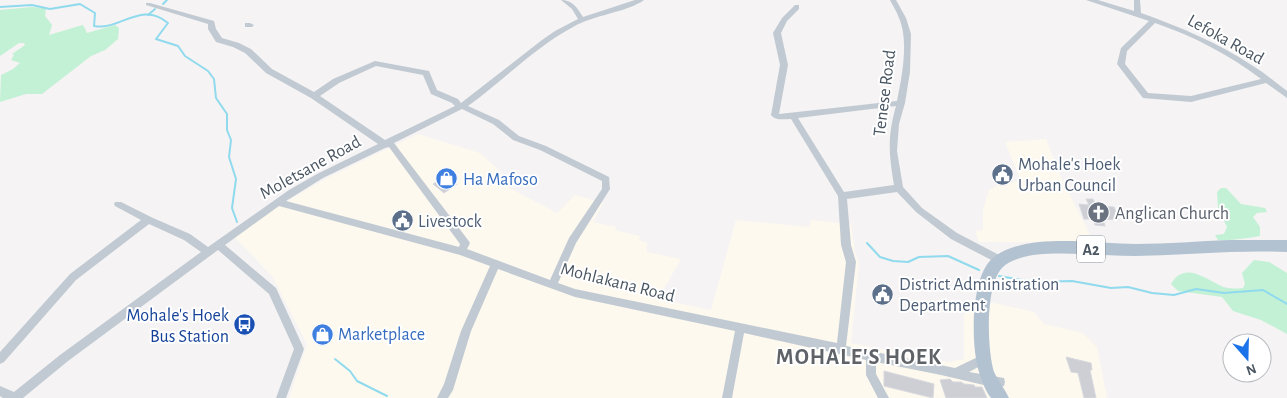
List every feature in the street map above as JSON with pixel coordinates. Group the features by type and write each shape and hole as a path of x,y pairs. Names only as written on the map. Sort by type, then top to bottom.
{"main road":[{"name":"A2","path":"1000,260 1024,252 1048,248 1133,250 1287,246"},
{"path":"1000,260 992,269 982,311 983,366 997,387 1010,398"}],"street":[{"path":"564,0 574,8 582,20"},
{"name":"Moletsane Road","path":"15,398 64,358 278,202 320,176 388,144 434,118 461,107 483,92 557,33 582,20 641,0"},
{"name":"Tenese Road","path":"893,0 904,18 907,34 906,72 901,104 895,124 893,151 898,188"},
{"name":"Lefoka Road","path":"1089,0 1138,14 1212,45 1250,67 1287,95"},
{"path":"1137,0 1138,14"},
{"path":"148,4 212,23 212,28 219,40 242,48 275,75 314,96 388,144 465,243 461,251"},
{"path":"797,6 784,20 777,33 784,65 775,115 779,117 794,116 901,104"},
{"path":"1154,20 1124,50 1121,64 1146,96 1191,99 1269,80"},
{"path":"314,96 336,81 375,63 426,73 434,92 455,101 461,107 496,122 516,138 543,148 606,179 606,189 572,241 552,285"},
{"path":"794,116 842,196 846,245 851,262 841,349"},
{"path":"842,196 898,188 906,198 937,224 972,247 1000,260"},
{"name":"Mohlakana Road","path":"278,202 461,251 575,293 841,349 871,358 956,373 997,387"},
{"path":"118,204 187,237 208,252"},
{"path":"0,359 73,277 148,220"},
{"path":"218,244 273,291 299,349 281,398"},
{"path":"442,398 449,386 466,331 495,264"},
{"path":"727,398 740,329"},
{"path":"871,358 871,376 884,398"},
{"path":"956,373 984,359"},
{"path":"0,390 15,398"}],"shaded area":[{"path":"418,134 480,153 500,171 508,187 557,213 575,195 603,203 593,222 616,227 615,230 640,236 639,240 647,243 647,252 681,259 658,299 711,310 736,220 810,227 811,220 851,224 855,253 859,263 851,343 948,362 964,359 964,315 968,305 994,303 1034,312 1044,324 1083,333 1097,347 1107,398 289,398 307,344 272,276 235,238 272,210 327,178"},
{"path":"1046,139 1060,175 1094,243 979,242 975,231 983,230 983,210 989,190 1002,183 1021,181 1005,142"}],"green space":[{"path":"32,7 46,8 45,16 52,25 49,35 83,25 87,33 115,25 119,28 118,39 105,50 91,56 42,94 26,94 0,102 1,75 20,63 11,60 14,55 12,54 25,45 24,43 19,43 0,56 0,10"},
{"path":"1221,188 1226,188 1241,204 1265,208 1267,212 1257,213 1253,217 1260,227 1260,236 1234,240 1218,240 1215,235 1224,234 1227,227 1218,209 1217,192"},
{"path":"1254,260 1269,262 1287,273 1287,334 1261,320 1233,311 1222,297 1178,291 1171,284 1176,277 1182,274 1194,273 1225,287 1243,288 1245,284 1242,273"}],"building":[{"name":"Ha Mafoso","path":"448,175 457,184 444,193 433,184"},
{"name":"Anglican Church","path":"1086,199 1093,199 1096,206 1114,207 1119,220 1103,219 1105,226 1095,225 1093,219 1084,219 1079,204 1089,205"},
{"name":"Livestock","path":"398,215 412,220 407,228 393,223"},
{"path":"1066,357 1091,363 1092,370 1090,370 1096,398 1084,398 1078,373 1071,372"},
{"path":"884,371 934,384 933,398 884,386"},
{"path":"950,379 953,382 982,387 987,398 946,398 940,380"}],"waterway":[{"path":"163,4 167,0"},
{"path":"0,7 32,5 50,9 80,4 95,13 94,26 104,26 149,14"},
{"path":"149,14 155,9"},
{"path":"149,14 168,23 156,39 178,46 185,56 208,71 214,79 216,98 227,114 227,130 231,140 229,157 236,179 232,208 237,222"},
{"path":"867,243 880,257 893,261 908,262 919,257 948,256 979,270"},
{"path":"999,276 1034,282 1072,281 1111,288 1128,287 1152,293 1174,295 1196,289 1224,293 1263,290 1287,304"},
{"path":"335,359 350,371 357,381 387,396"}],"place":[{"name":"Mohale's Hoek Urban Council","path":"1002,174"},
{"name":"Ha Mafoso","path":"447,179"},
{"name":"Anglican Church","path":"1099,213"},
{"name":"Livestock","path":"402,221"},
{"name":"District Administration Department","path":"883,294"},
{"name":"Mohale's Hoek Bus Station","path":"245,325"},
{"name":"Marketplace","path":"322,334"}],"district":[{"name":"MOHALE'S HOEK","path":"859,356"}]}
